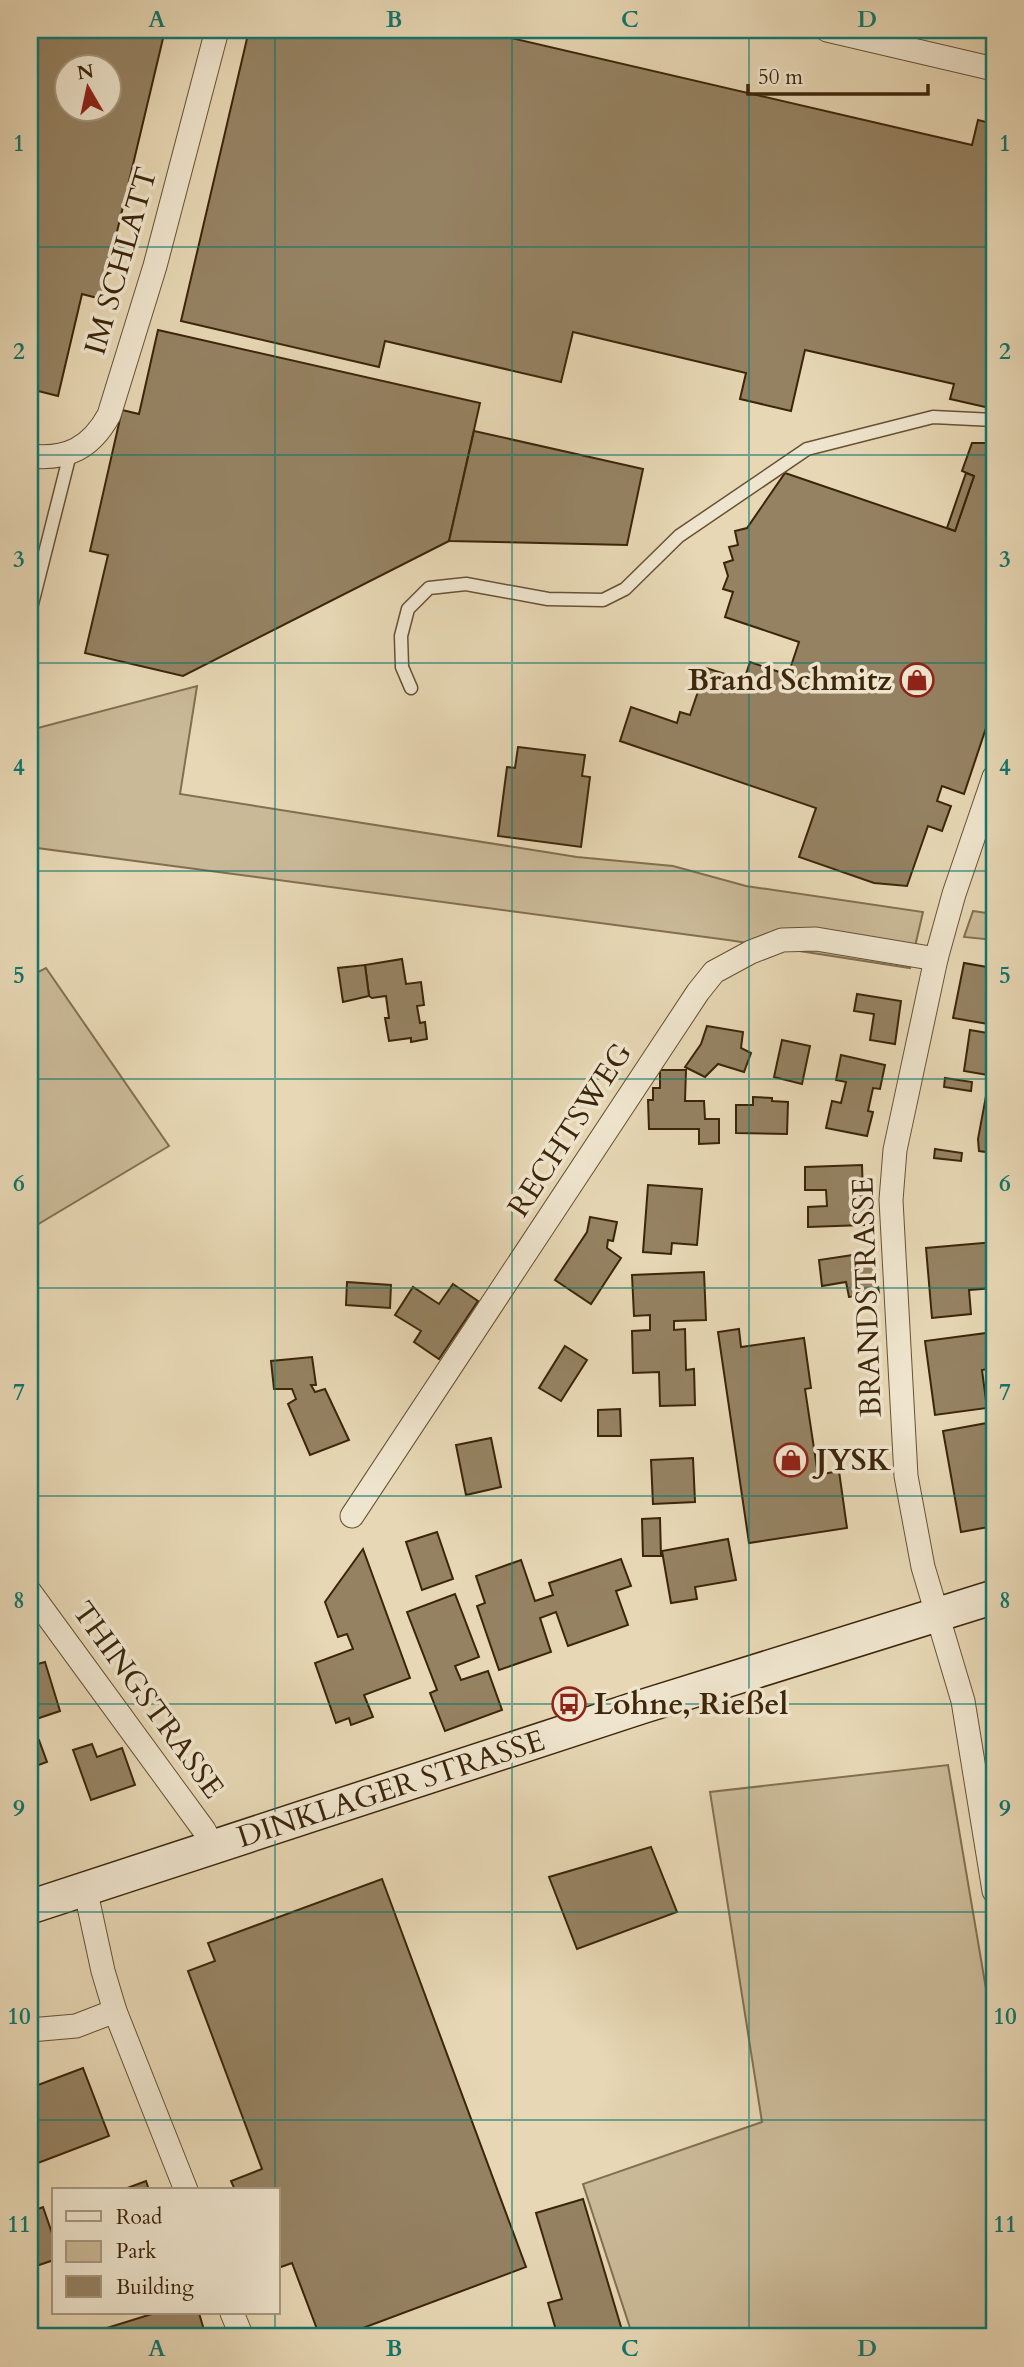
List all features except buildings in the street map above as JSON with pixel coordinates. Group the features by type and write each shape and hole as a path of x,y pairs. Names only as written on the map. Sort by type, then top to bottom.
{"main road":[{"name":"DINKLAGER STRASSE","path":"30,1907 994,1597"}],"street":[{"name":"IM SCHLATT","path":"70,454 101,431 109,415 155,266 217,30"},
{"path":"827,30 994,69"},
{"path":"30,456 70,454"},
{"name":"BRANDSTRASSE","path":"994,777 954,894 936,959 895,1150 891,1200 905,1476 923,1567 963,1701 994,1891"},
{"name":"RECHTSWEG","path":"352,1516 714,972 751,952 782,940 816,939 936,959"},
{"name":"THINGSTRASSE","path":"30,1592 204,1830 213,1847"},
{"path":"85,1888 103,1971 115,2011 185,2188"},
{"path":"30,2030 76,2026 115,2011"},
{"path":"233,2314 242,2337"}],"lane":[{"path":"411,688 402,667 401,636 408,609 429,588 466,584 548,599 603,600 625,589 679,537 807,449 933,417 994,420"},
{"path":"30,612 70,454"}],"green space":[{"path":"197,686 180,794 577,857 673,866 746,886 923,912 910,968 728,940 30,847 30,730"},
{"path":"973,911 994,914 994,940 964,937"},
{"path":"46,968 169,1146 30,1229 30,976"},
{"path":"948,1765 994,2036 994,2337 633,2337 583,2184 762,2122 710,1792"}],"place":[{"name":"Brand Schmitz","path":"917,680"},
{"name":"JYSK","path":"791,1460"},
{"name":"Lohne, Rießel","path":"569,1704"}]}
